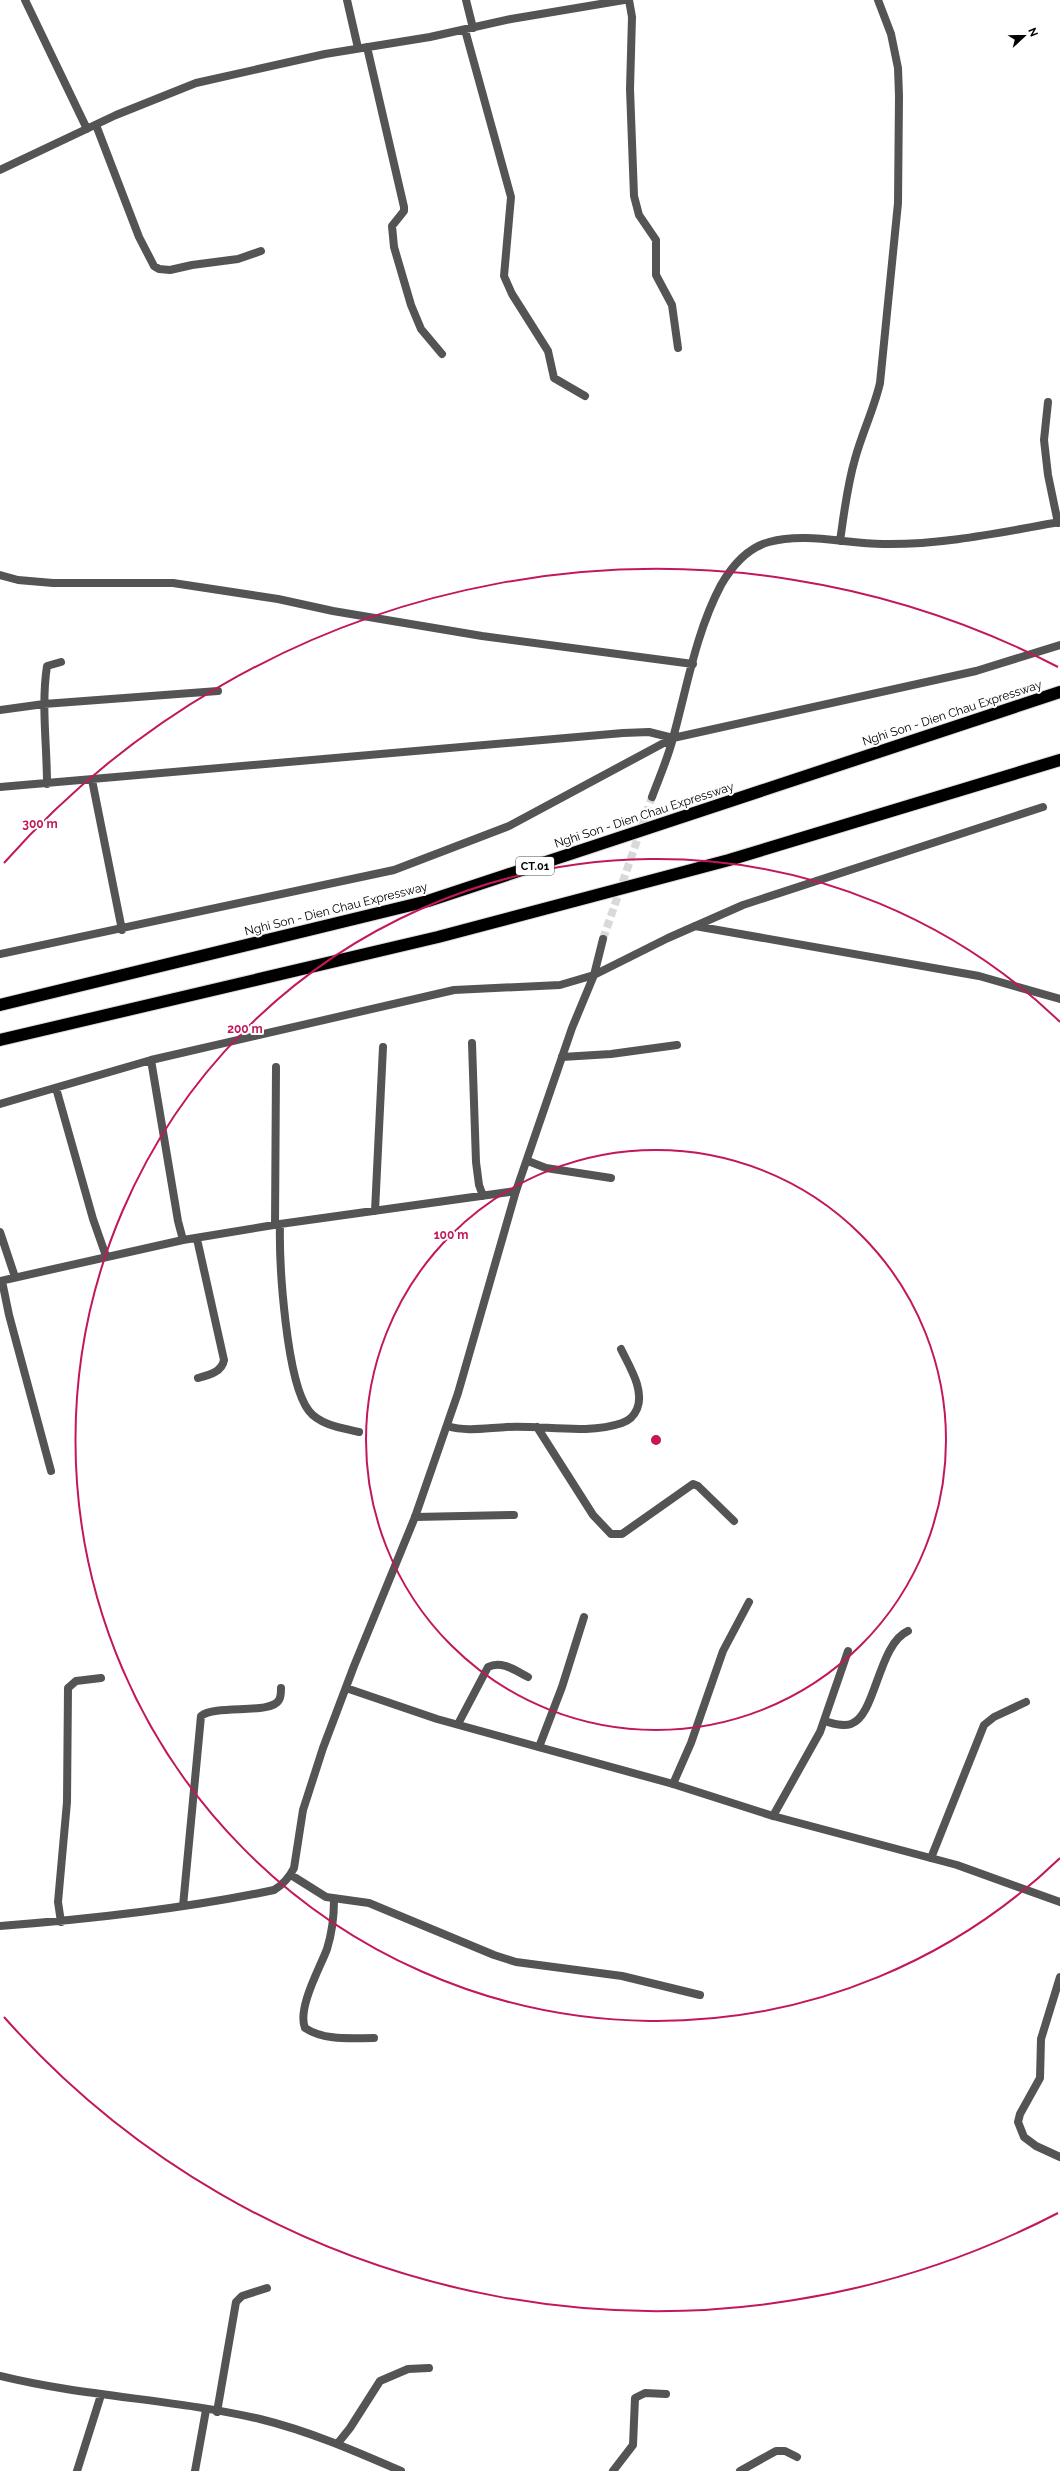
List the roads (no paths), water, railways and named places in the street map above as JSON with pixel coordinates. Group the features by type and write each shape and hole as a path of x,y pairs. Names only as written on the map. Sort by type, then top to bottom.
{"highway":[{"name":"Nghi Son - Dien Chau Expressway","path":"0,1005 428,901 1060,692"},
{"path":"0,1040 438,937 683,872 1060,760"}],"street":[{"path":"25,0 87,129"},
{"path":"347,0 358,48"},
{"path":"466,0 469,29 511,197 504,276 512,294 548,350 554,378 585,396"},
{"path":"0,170 142,103 196,82 263,66 469,29 511,19 624,0"},
{"path":"629,0 632,17 630,89 634,196 640,215 656,240 656,274 672,305 678,348"},
{"path":"840,541 854,461 864,429 875,402 880,383 898,203 898,68 891,34 878,0"},
{"path":"367,47 404,207 404,211 392,226 394,247 421,329 442,354"},
{"path":"96,125 139,237 154,266 159,269 170,270 192,265 238,259 261,251"},
{"path":"652,797 673,738 703,628 717,594 744,555 759,546 782,540 798,539 884,544 968,538 1059,522 1048,475 1045,447 1048,402"},
{"path":"0,575 18,580 54,583 173,583 278,599 333,611 474,634 693,664"},
{"path":"0,954 122,930 394,870 509,826 673,738 976,671 1060,645"},
{"path":"47,784 44,704 47,666 60,662"},
{"path":"0,710 44,704 218,691"},
{"path":"0,787 623,733 649,732 673,738"},
{"path":"92,780 122,930"},
{"path":"0,1104 151,1060 454,990 560,985 594,975 695,926 743,905 1043,807"},
{"path":"695,926 979,976 1060,999"},
{"path":"0,1926 61,1922 183,1906 274,1890 282,1885 290,1875 294,1868 303,1810 323,1748 415,1517 447,1426 494,1275 516,1191 528,1161 562,1057 594,975 603,939"},
{"path":"472,1043 476,1162 478,1185 483,1196"},
{"path":"562,1057 611,1054 678,1045"},
{"path":"375,1211 383,1046"},
{"path":"151,1060 165,1136 178,1221 183,1240"},
{"path":"276,1067 278,1225 282,1283 291,1357 301,1396 308,1410 316,1418 332,1426 359,1432"},
{"path":"56,1088 93,1219 106,1256"},
{"path":"528,1161 546,1168 611,1178"},
{"path":"51,1472 1,1281 106,1256 183,1240 516,1191"},
{"path":"0,1232 15,1277"},
{"path":"197,1239 224,1360 223,1366 218,1370 198,1378"},
{"path":"447,1426 460,1430 610,1426 630,1418 637,1410 639,1400 638,1392 621,1349"},
{"path":"537,1427 593,1515 611,1534 622,1534 687,1486 693,1484 698,1486 734,1521"},
{"path":"415,1517 514,1515"},
{"path":"673,1784 691,1743 723,1651 749,1602"},
{"path":"539,1747 562,1688 584,1617"},
{"path":"824,1721 846,1725 856,1722 863,1716 890,1650 901,1634 908,1631"},
{"path":"773,1816 800,1770 824,1721 848,1651"},
{"path":"458,1724 488,1667 497,1663 506,1666 528,1678"},
{"path":"61,1922 58,1902 68,1802 68,1688 76,1681 102,1678"},
{"path":"183,1906 201,1716 213,1711 256,1709 275,1704 279,1701 281,1688"},
{"path":"346,1688 378,1700 458,1724 673,1784 773,1816 985,1874 1060,1902"},
{"path":"931,1858 984,1726 994,1717 1026,1702"},
{"path":"290,1875 309,1889 334,1900 354,1900 369,1904 494,1955 516,1962 622,1976 700,1995"},
{"path":"334,1900 332,1930 308,1997 303,2023 305,2028 319,2034 343,2038 374,2038"},
{"path":"1060,1977 1041,2039 1040,2078 1020,2114 1018,2122 1024,2137 1036,2146 1060,2157"},
{"path":"217,2412 236,2302 242,2296 267,2288"},
{"path":"338,2443 380,2381 408,2369 429,2368"},
{"path":"0,2376 102,2396 206,2410 296,2428 338,2443 401,2471"},
{"path":"613,2471 633,2445 635,2398 645,2393 666,2394"},
{"path":"77,2471 102,2396"},
{"path":"195,2471 206,2410"},
{"path":"740,2471 776,2451 785,2450 797,2457"}],"tunnel":[{"path":"603,939 652,797"}]}
